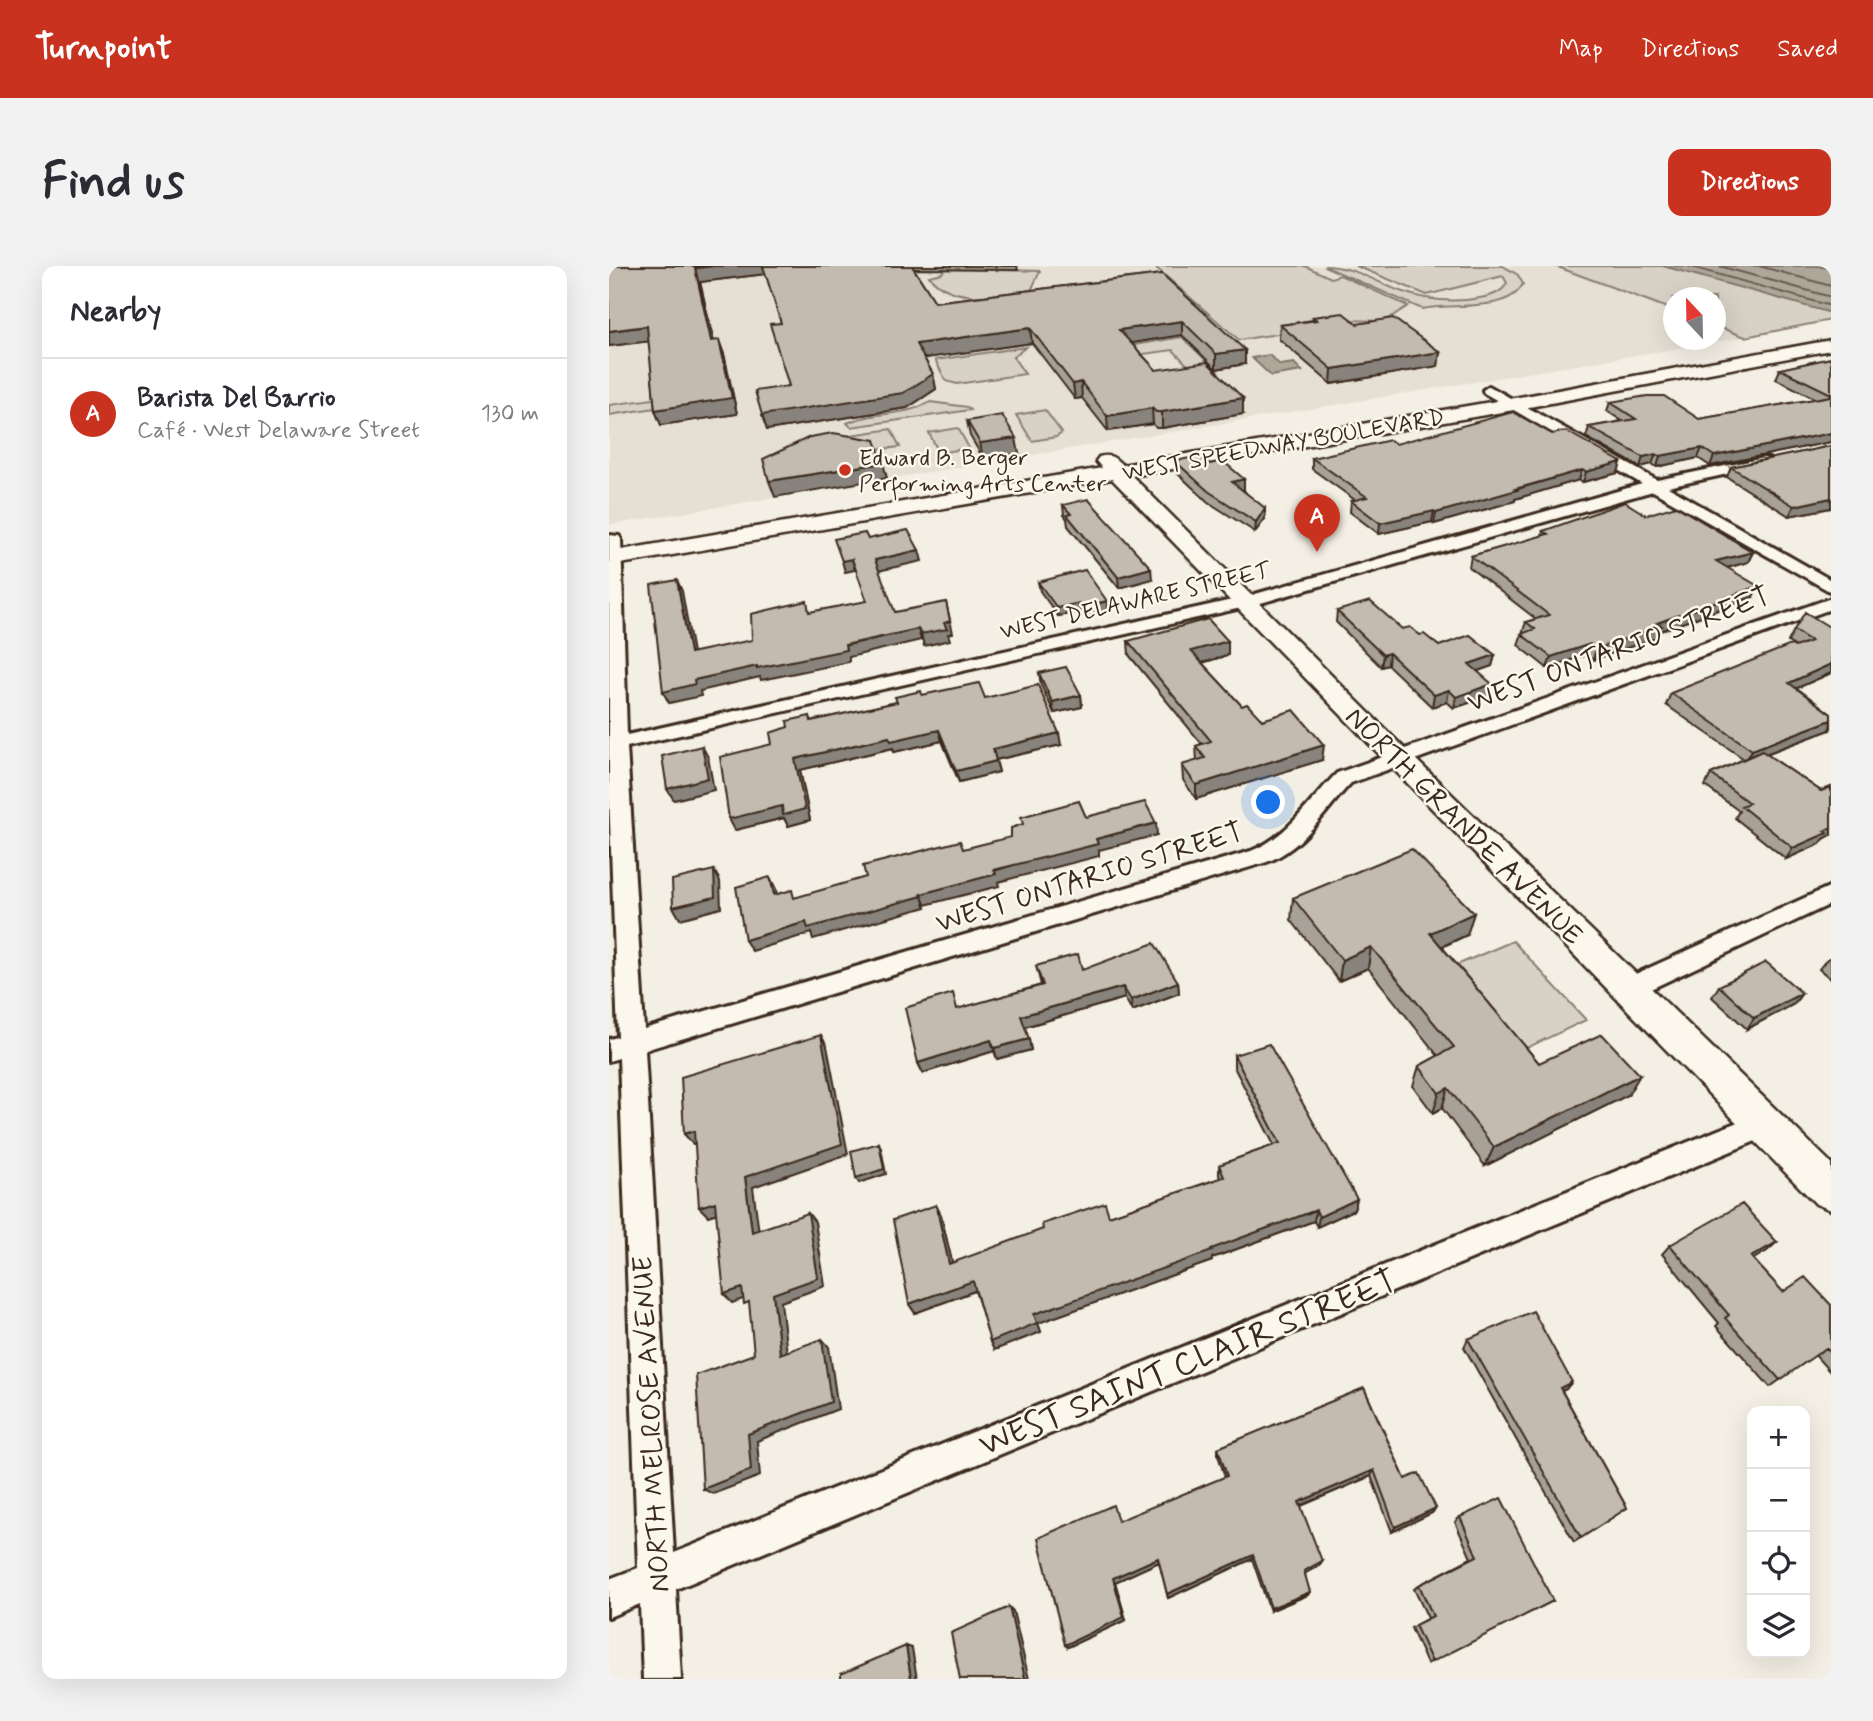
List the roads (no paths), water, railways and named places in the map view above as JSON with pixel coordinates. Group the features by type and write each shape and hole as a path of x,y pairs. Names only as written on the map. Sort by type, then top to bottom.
{"main road":[{"name":"WEST SPEEDWAY BOULEVARD","path":"1110,465 1489,390 1831,331"},
{"name":"WEST SPEEDWAY BOULEVARD","path":"611,549 1110,465 1514,404 1831,345"},
{"name":"NORTH GRANDE AVENUE","path":"1110,465 1397,758 1831,1191"}],"street":[{"path":"1489,390 1831,587"},
{"name":"WEST DELAWARE STREET","path":"613,744 1244,602 1656,485 1777,459"},
{"name":"NORTH MELROSE AVENUE","path":"611,549 620,1046 659,1578 662,1679"},
{"name":"WEST ONTARIO STREET","path":"620,1046 1229,866 1275,849 1300,828 1324,796 1344,778 1831,603"},
{"path":"1629,988 1831,894"},
{"name":"WEST SAINT CLAIR STREET","path":"609,1598 1765,1124"}],"water":[{"path":"1663,266 1818,266 1831,269 1831,313"},
{"path":"1269,355 1280,365 1294,363 1302,371 1271,376 1252,358"}],"place":[{"name":"Edward B. Berger Performing Arts Center","path":"845,470"},
{"name":"Barista Del Barrio","path":"1317,552"}]}
